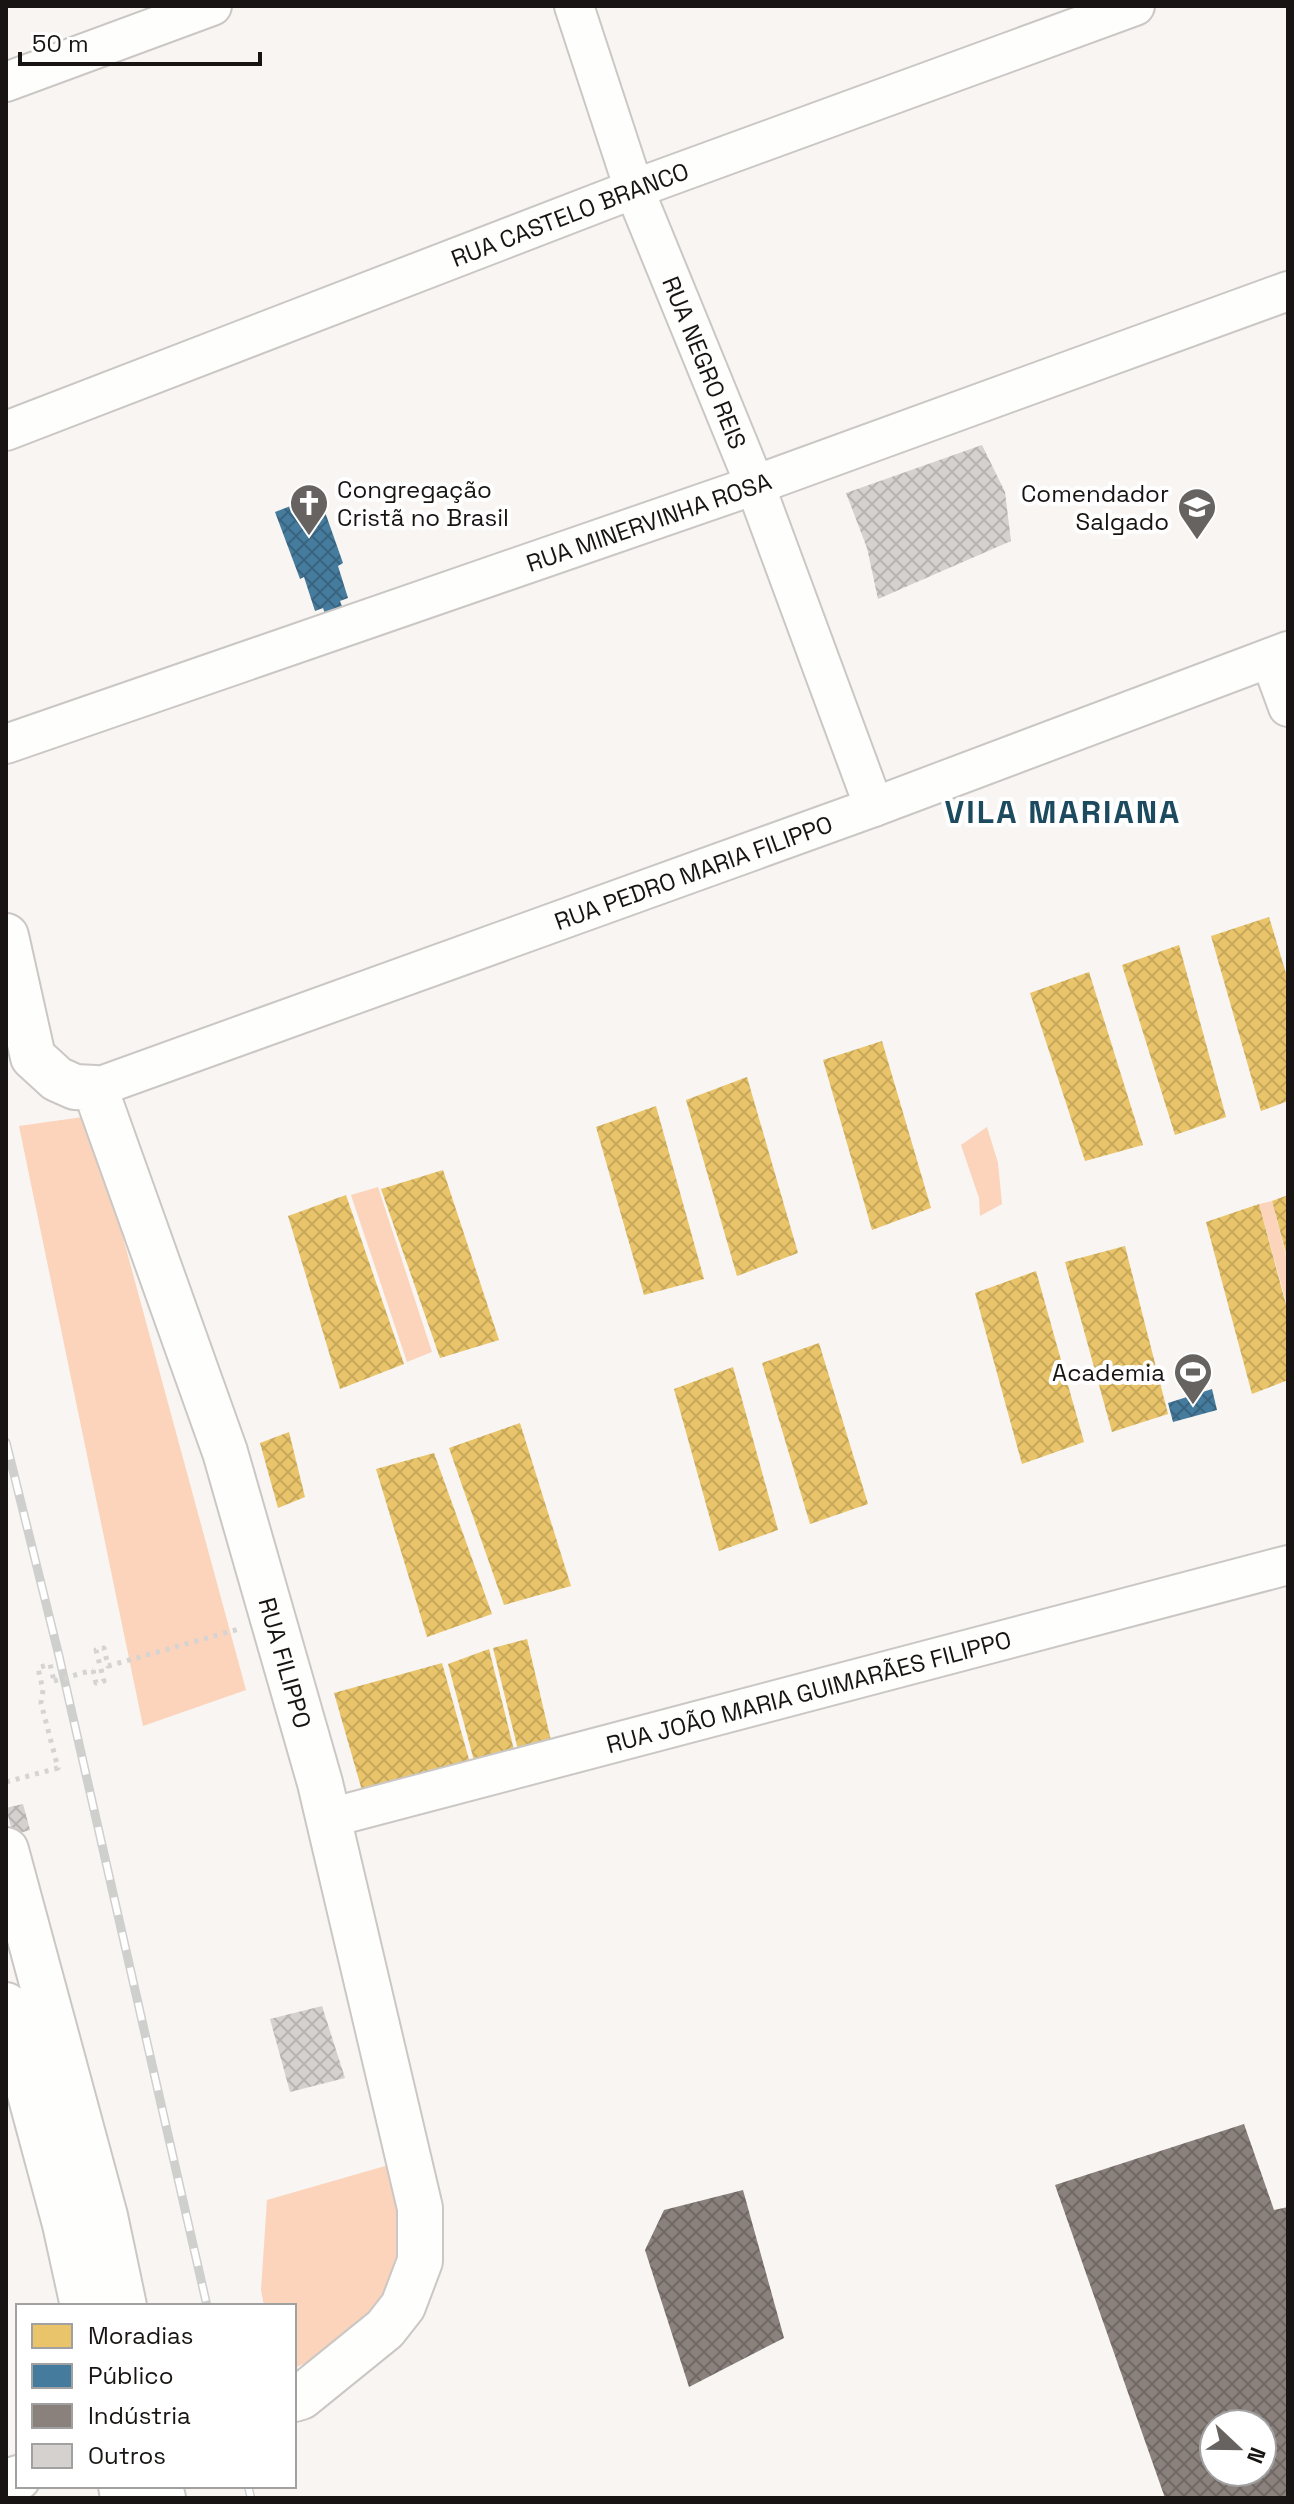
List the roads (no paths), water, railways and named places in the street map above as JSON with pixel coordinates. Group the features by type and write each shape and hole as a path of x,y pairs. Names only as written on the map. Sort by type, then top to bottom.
{"street":[{"path":"6,82 212,6"},
{"name":"RUA NEGRO REIS","path":"574,6 634,189 755,485 874,807"},
{"name":"RUA CASTELO BRANCO","path":"6,431 634,189 1135,6"},
{"name":"RUA MINERVINHA ROSA","path":"6,744 755,485 1288,291"},
{"path":"1279,654 1288,707"},
{"name":"RUA PEDRO MARIA FILIPPO","path":"95,1088 874,807 1279,654"},
{"path":"6,936 33,1057 57,1079 75,1087 95,1088"},
{"name":"RUA FILIPPO","path":"95,1088 225,1452 329,1818 420,2208 420,2261 403,2306 385,2329 297,2398"},
{"name":"RUA JOÃO MARIA GUIMARÃES FILIPPO","path":"329,1818 1288,1565"},
{"path":"6,1850 105,2216 124,2304"},
{"path":"6,2005 65,2224 83,2304"}],"railway":[{"path":"6,1442 59,1656 207,2304"},
{"path":"248,2488 251,2498"}],"place":[{"name":"Congregação Cristã no Brasil","path":"309,537"},
{"name":"Comendador Salgado","path":"1197,541"},
{"name":"Academia","path":"1193,1406"}],"district":[{"name":"VILA MARIANA","path":"1063,812"}]}
